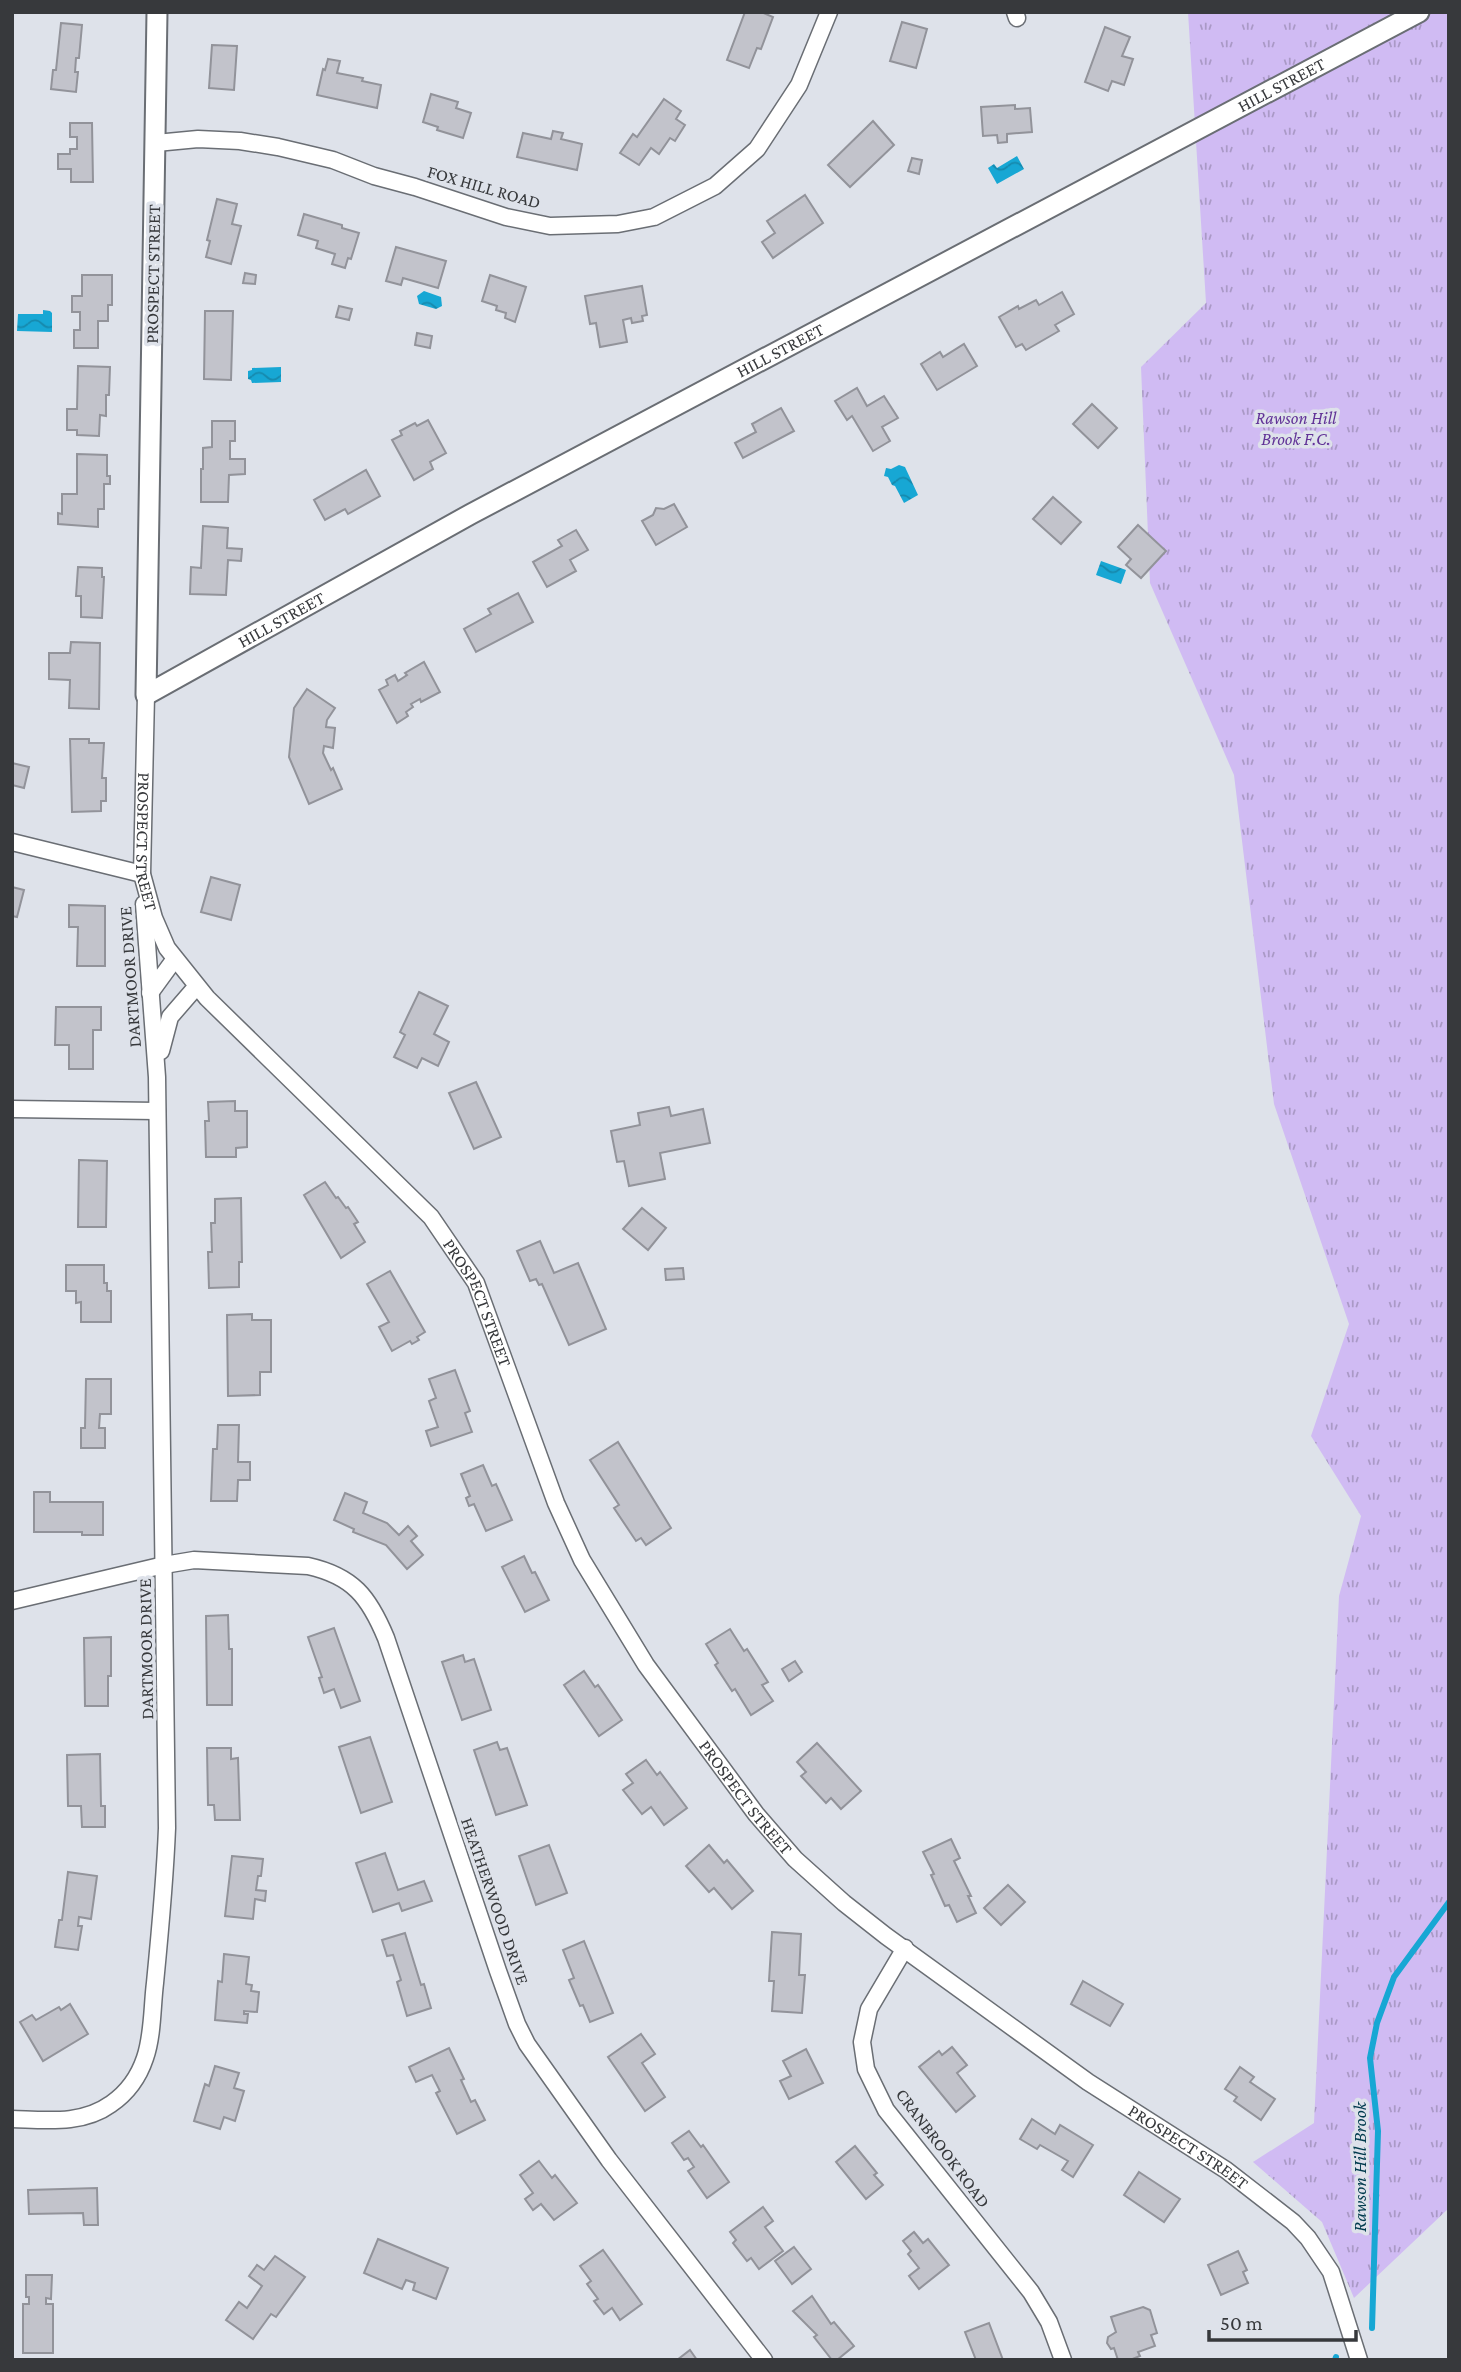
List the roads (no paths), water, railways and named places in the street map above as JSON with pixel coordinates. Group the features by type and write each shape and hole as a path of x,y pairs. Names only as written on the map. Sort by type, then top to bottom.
{"street":[{"name":"PROSPECT STREET","path":"157,12 142,874 154,918 174,960 197,987 431,1217 438,1227 476,1283 556,1503 582,1560 646,1665 748,1804 795,1859 886,1936 1088,2082 1226,2170 1293,2222 1308,2238 1331,2272 1359,2360"},
{"name":"FOX HILL ROAD","path":"156,143 198,139 240,141 278,147 333,160 374,176 506,217 550,226 618,223 654,217 715,186 757,149 799,85 829,12"},
{"name":"HILL STREET","path":"146,695 471,514 1419,12"},
{"path":"12,842 142,874"},
{"name":"DARTMOOR DRIVE","path":"12,2119 71,2120 98,2112 122,2095 146,2056 166,1861 157,1077 142,874"},
{"path":"150,993 174,960"},
{"name":"DARTMOOR DRIVE","path":"157,1077 166,1026 197,987"},
{"path":"12,1109 157,1111"},
{"name":"HEATHERWOOD DRIVE","path":"12,1601 164,1564 194,1560 308,1566 327,1570 346,1580 369,1603 386,1638 498,1971 527,2044 610,2160 764,2360"},
{"name":"CRANBROOK ROAD","path":"905,1948 873,2002 865,2022 862,2049 866,2069 886,2110 1031,2292 1049,2322 1063,2360"}],"water":[{"path":"1017,156 1024,169 997,184 988,168 994,164 997,168"},
{"path":"424,291 441,297 442,306 436,309 419,304 417,296"},
{"path":"43,310 52,313 52,332 17,331 18,314 43,314"},
{"path":"281,367 281,382 252,383 248,379 248,371 252,368"},
{"path":"899,465 905,467 918,495 904,503 895,486 884,476 886,468"},
{"path":"1101,561 1126,570 1121,584 1096,575"}],"waterway":[{"name":"Rawson Hill Brook","path":"1372,2328 1378,2131 1370,2058 1377,2023 1394,1977 1449,1902"}],"park label":[{"name":"Rawson Hill Brook F.C.","path":"1296,428"}]}
